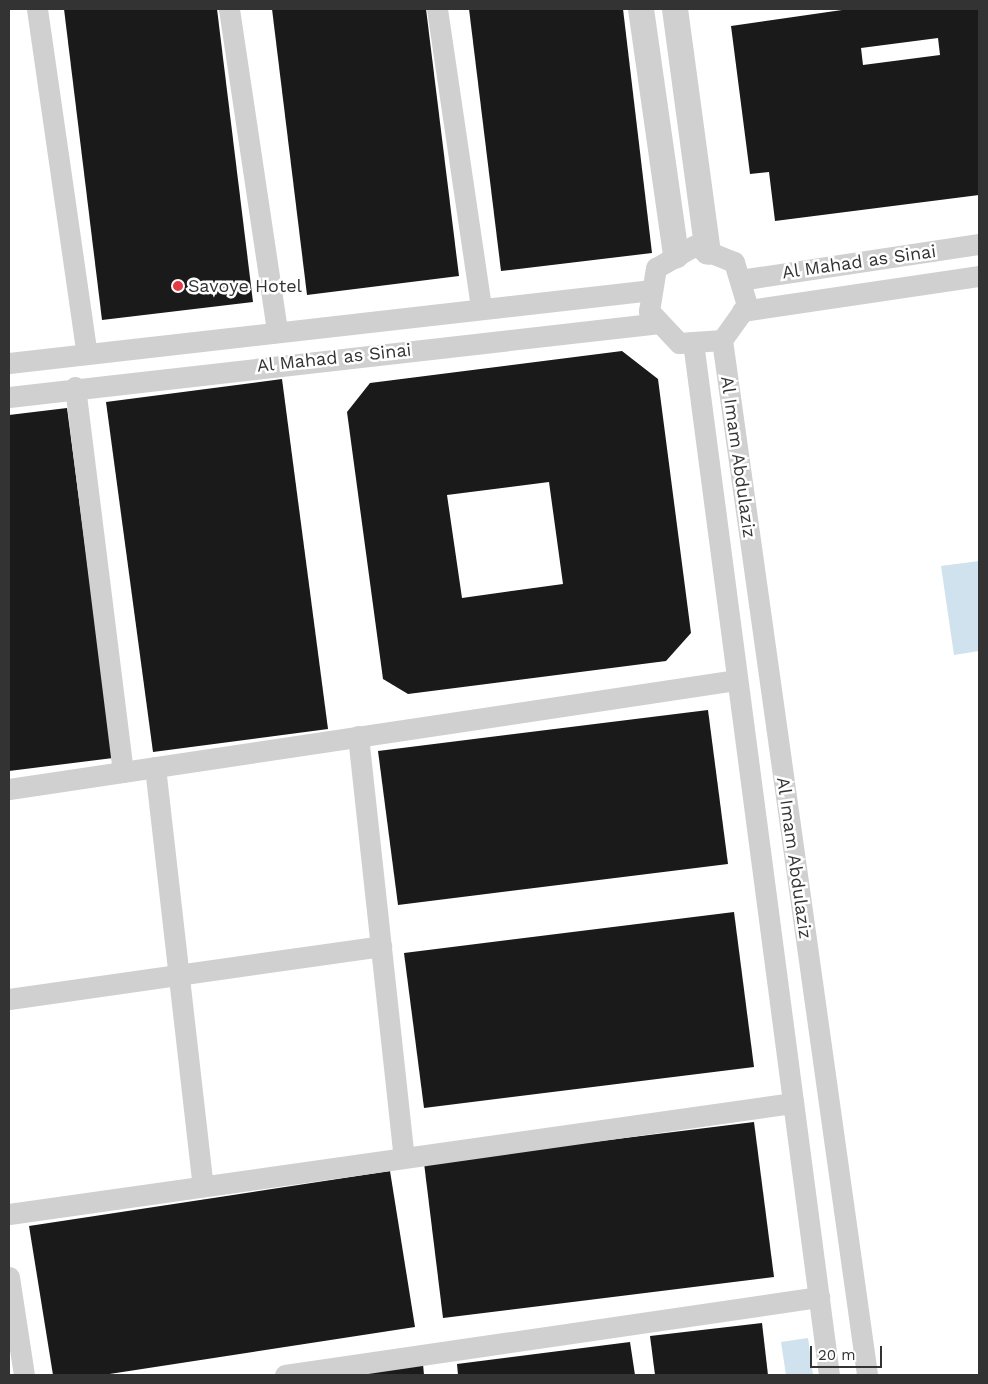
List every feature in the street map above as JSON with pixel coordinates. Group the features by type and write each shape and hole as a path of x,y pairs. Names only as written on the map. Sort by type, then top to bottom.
{"street":[{"path":"36,9 86,351"},
{"path":"229,9 277,330"},
{"path":"437,9 481,308"},
{"path":"641,9 676,256"},
{"path":"675,9 708,252"},
{"name":"Al Mahad as Sinai","path":"740,280 979,244"},
{"path":"694,246 708,252 734,262 747,304 722,340 679,343 649,311 656,268 694,246"},
{"name":"Al Mahad as Sinai","path":"742,311 979,276"},
{"name":"Al Mahad as Sinai","path":"9,363 86,351 652,290"},
{"name":"Al Mahad as Sinai","path":"9,397 75,387 660,323"},
{"name":"Al Imam Abdulaziz","path":"722,340 866,1375"},
{"path":"693,342 830,1375"},
{"path":"75,387 124,772"},
{"path":"9,789 738,680"},
{"path":"358,736 404,1158"},
{"path":"155,767 176,975 203,1186"},
{"path":"9,998 381,946"},
{"path":"9,1214 794,1103"},
{"path":"9,1277 24,1375"},
{"path":"284,1375 819,1297"}],"water":[{"path":"979,561 979,651 954,655 941,566"},
{"path":"808,1338 813,1375 786,1375 781,1342"}],"building":[{"path":"64,9 217,9 253,302 102,320"},
{"path":"272,9 426,9 459,276 307,295"},
{"path":"469,9 623,9 652,253 501,271"},
{"path":"849,9 979,9 979,195 775,221 769,172 750,174 731,26","holes":["938,38 940,55 863,65 861,48"]},
{"path":"622,351 658,379 691,633 666,661 408,694 383,679 347,412 370,383","holes":["549,482 563,584 462,598 447,495"]},
{"path":"282,379 328,729 153,752 106,402"},
{"path":"67,408 113,758 9,771 9,415"},
{"path":"708,710 728,864 398,905 378,751"},
{"path":"734,912 754,1067 424,1108 404,953"},
{"path":"754,1122 774,1277 443,1318 424,1163"},
{"path":"390,1171 415,1327 103,1375 53,1375 29,1226"},
{"path":"762,1323 768,1375 655,1375 650,1336"},
{"path":"630,1342 635,1375 458,1375 457,1364"},
{"path":"423,1364 424,1375 354,1375"}],"place":[{"name":"Savoye Hotel","path":"178,286"}]}
